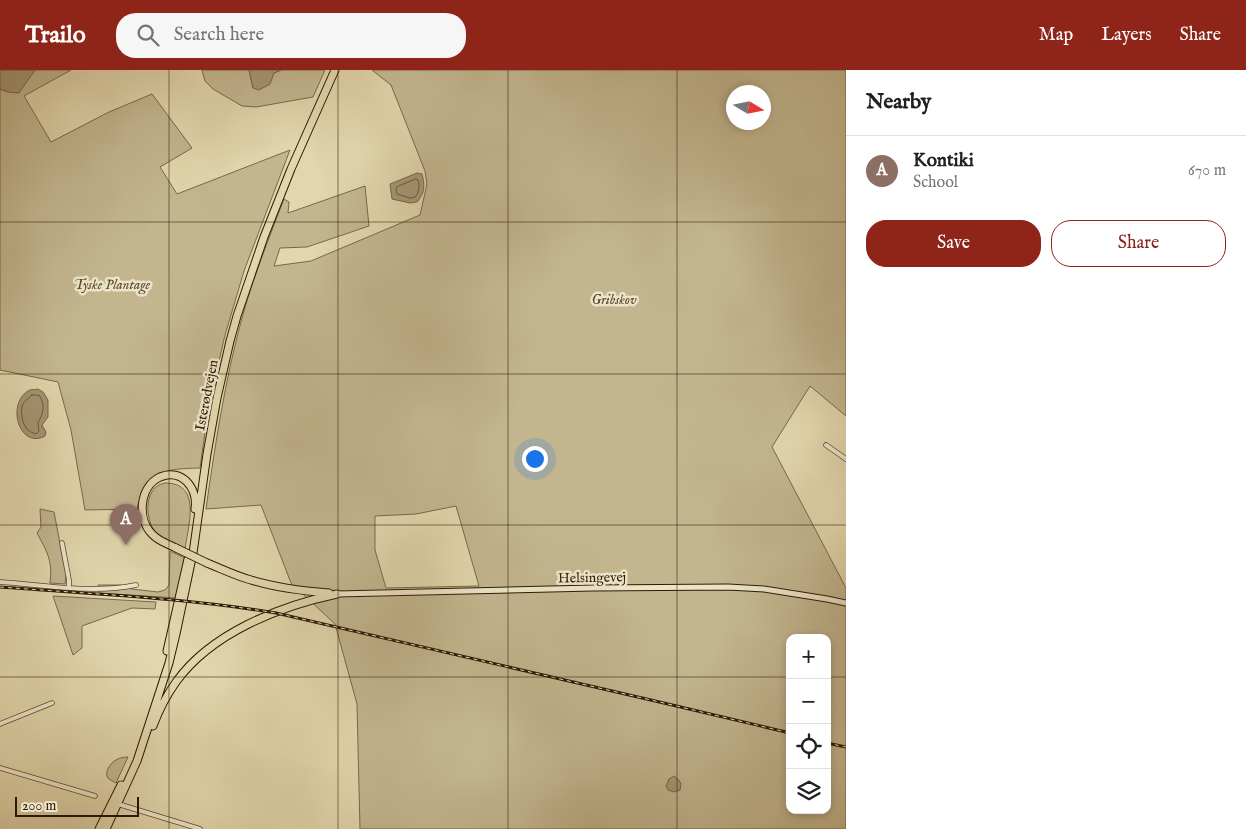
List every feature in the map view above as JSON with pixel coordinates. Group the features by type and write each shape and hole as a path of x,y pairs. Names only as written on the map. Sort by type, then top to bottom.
{"highway":[{"name":"Isterødvejen","path":"99,829 116,803 137,761 171,656 194,552 212,427 234,324 264,237 291,169 335,70"},
{"path":"160,691 162,672 188,559 196,504 196,495 186,480 178,476 160,477 153,482 148,490 142,508 146,527 160,540 176,548 207,563 249,580 285,588 337,594"},
{"path":"137,761 165,700 177,680 212,646 256,621 312,599 337,594"},
{"name":"Isterødvejen","path":"106,829 136,750 144,737"}],"street":[{"path":"826,445 846,459"},
{"path":"62,544 70,580 69,587"},
{"path":"0,582 89,589 122,588 136,585"},
{"name":"Helsingevej","path":"337,594 728,587 774,591 846,603"},
{"path":"0,724 52,703"},
{"path":"0,768 96,796"},
{"path":"116,803 200,829"}],"green space":[{"name":"Tyske Plantage","path":"35,70 71,70 24,96 51,142 109,112 152,94 192,148 160,167 177,194 290,150 244,271 225,335 209,404 200,468 177,469 158,474 145,486 137,509 85,510 71,430 58,382 0,370 0,89 8,92"},
{"path":"202,70 249,70 253,88 281,70 325,70 313,97 256,107 242,106 213,89 205,81"},
{"name":"Gribskov","path":"372,70 846,70 846,416 810,386 772,447 846,588 846,829 360,829 357,704 335,624 291,583 261,505 206,509 221,413 236,341 251,288 284,199 289,202 288,213 365,186 369,226 307,247 280,248 274,266 311,261 420,215 427,184 425,171 391,85","holes":["456,506 479,586 386,588 375,550 375,516 416,514"]},
{"path":"166,483 177,485 185,490 189,498 190,518 185,549 160,537 150,523 148,502 150,495 159,485"},
{"path":"40,509 54,512 66,575 65,584 50,583 50,562 37,533 41,527"},
{"path":"170,551 185,558 177,598 99,593 98,585 120,585 132,589 158,592 165,590 169,585"},
{"path":"53,596 156,602 155,609 132,608 82,626 82,648 73,655"},
{"path":"123,757 128,757 116,783 108,778 107,771 112,763"}],"water":[{"path":"0,70 35,70 19,93 0,89"},
{"path":"249,70 281,70 274,73 270,84 259,90 253,88"},
{"path":"417,173 422,174 424,185 422,195 417,202 410,203 392,199 390,184"},
{"path":"38,389 43,392 48,400 48,417 42,425 46,432 45,436 36,439 22,431 18,423 17,414 18,404 22,396 30,390"},
{"path":"674,776 681,784 680,790 674,792 668,790 666,786 669,779"}],"railway":[{"path":"0,587 173,600 276,613 786,732"},
{"path":"831,744 846,747"}],"place":[{"name":"Kontiki","path":"126,545"}]}
